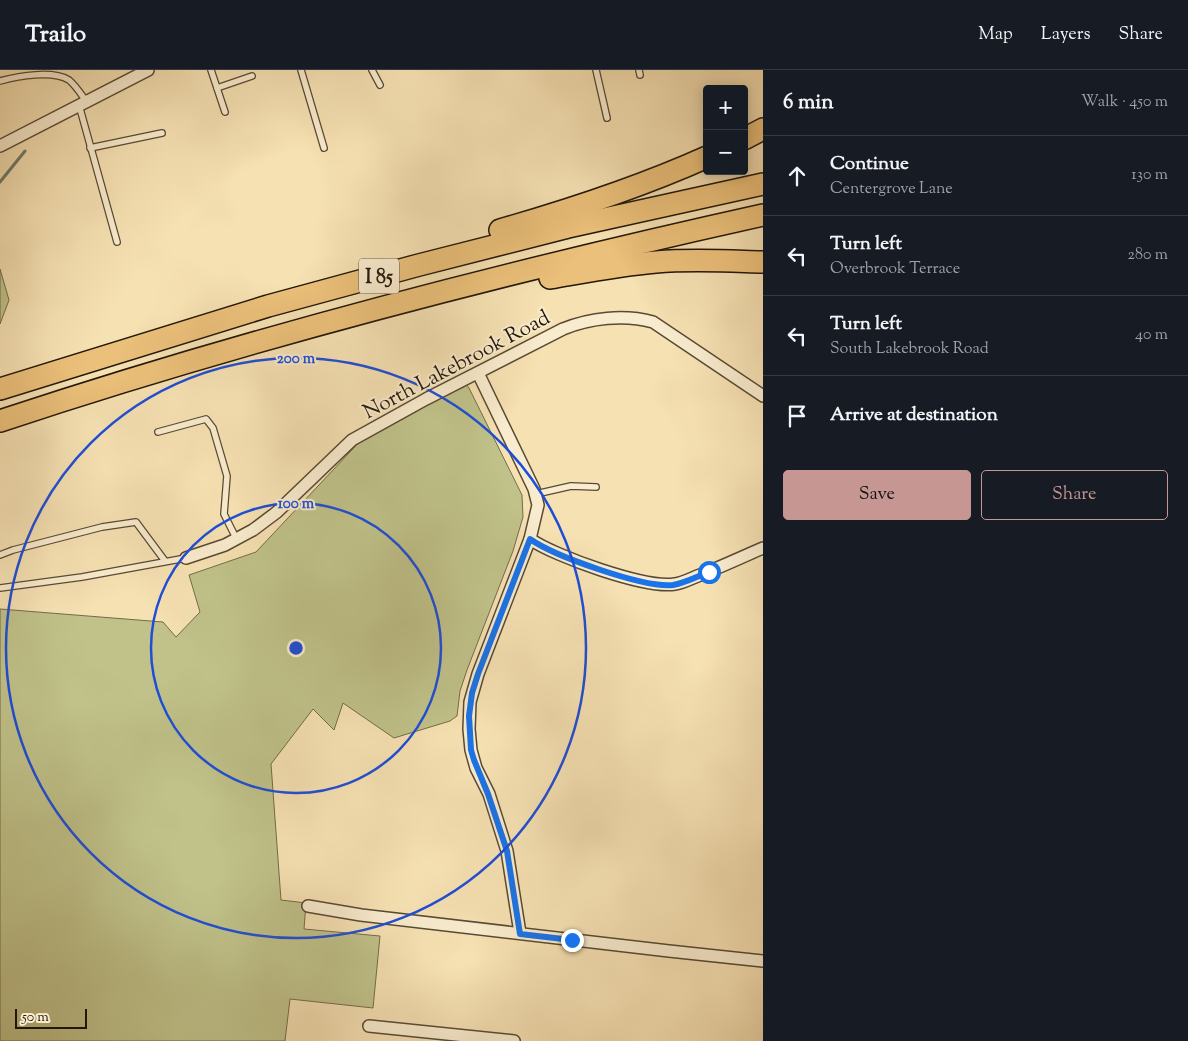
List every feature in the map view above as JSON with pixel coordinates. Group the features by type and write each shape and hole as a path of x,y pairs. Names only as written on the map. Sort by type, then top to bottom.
{"highway":[{"path":"748,137 763,129"},
{"path":"268,306 387,260 568,210 631,188 703,158"},
{"name":"I 85","path":"0,389 268,306 568,227 763,184"},
{"name":"I 85","path":"0,421 189,362 443,290 763,215"},
{"path":"443,290 542,280 623,265 656,262 723,260 763,262"}],"street":[{"path":"0,146 148,70"},
{"name":"North Lakebrook Road","path":"186,558 237,540 253,530 277,512 352,440 478,373 574,325 616,318 636,318 653,322 763,396"},
{"path":"478,373 536,494 537,513 530,539 478,674 472,693 469,716 471,750 507,851 520,934"},
{"path":"530,539 541,547 633,580 665,585 680,583 763,548"},
{"path":"308,906 361,915 520,934 763,960"},
{"path":"369,1026 514,1041"}],"lane":[{"path":"212,70 225,112"},
{"path":"300,70 324,148"},
{"path":"372,70 380,86"},
{"path":"596,70 607,118"},
{"path":"0,81 46,72 68,78 83,103 90,148 117,242"},
{"path":"217,88 252,76"},
{"path":"90,148 162,133"},
{"path":"158,432 206,419 213,428 227,476 224,514 237,540"},
{"path":"536,494 571,486 596,487"},
{"path":"0,555 102,527 136,522 165,561"},
{"path":"0,588 186,558"}],"green space":[{"path":"0,269 9,300 0,324"},
{"path":"465,383 522,495 523,517 513,551 460,691 457,716 450,721 394,738 343,703 334,730 313,709 271,764 281,900 306,903 304,929 380,936 373,1008 290,999 285,1041 0,1041 0,609 163,622 176,637 200,612 189,575 256,552 365,436"}],"waterway":[{"path":"0,182 25,151"}],"route":[{"path":"572,940 520,934 507,851 500,826 476,768 471,750 469,729 470,702 478,674 504,611 530,539 541,547 595,567 633,580 649,583 673,585 709,572"}]}
